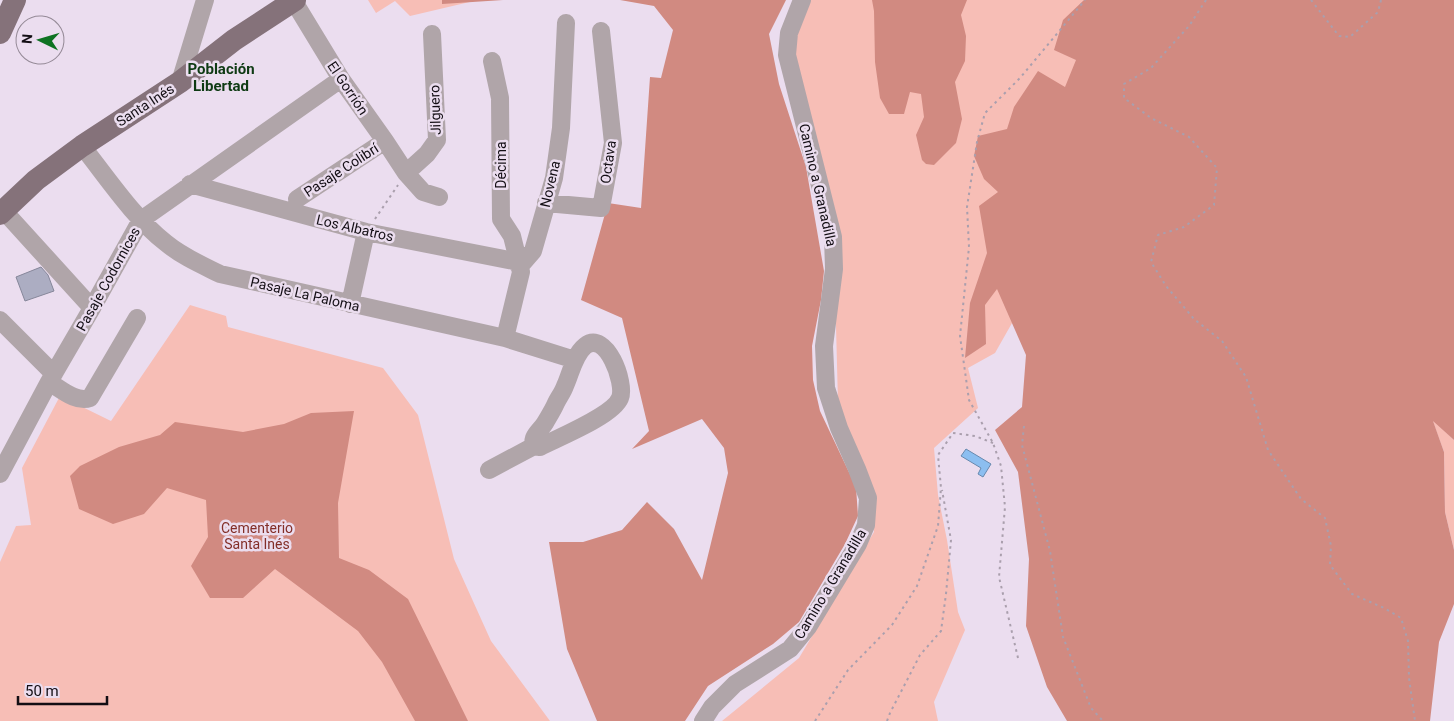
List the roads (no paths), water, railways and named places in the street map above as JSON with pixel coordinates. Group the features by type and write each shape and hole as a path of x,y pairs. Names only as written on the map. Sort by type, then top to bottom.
{"main road":[{"path":"0,33 15,0"},
{"name":"Santa Inés","path":"1,212 36,180 82,146 180,82 234,40 294,0"}],"street":[{"path":"180,82 205,0"},
{"name":"El Gorrión","path":"294,0 341,79 386,141 406,173 423,192 439,197"},
{"name":"Camino a Granadilla","path":"703,721 712,707 735,684 790,649 808,627 858,544 866,525 868,498 838,428 826,388 824,346 834,269 833,237 787,55 789,33 802,0"},
{"name":"Novena","path":"505,338 521,272 520,266 532,250 554,178 561,128 566,23"},
{"name":"Octava","path":"546,203 601,208 613,143 601,30"},
{"name":"Jilguero","path":"406,173 427,154 437,140 432,34"},
{"name":"Décima","path":"492,61 500,98 501,218 512,236 520,266"},
{"name":"Pasaje Codornices","path":"0,474 51,378 141,220 341,79"},
{"name":"Pasaje Colibrí","path":"297,198 386,141"},
{"name":"Pasaje La Paloma","path":"82,146 141,220 167,244 191,260 220,274 505,338 575,360"},
{"name":"Los Albatros","path":"190,184 366,232 514,261 520,266"},
{"path":"1,212 92,308"},
{"path":"350,304 366,232"},
{"path":"0,320 51,378 78,399 84,400 90,398 138,318"},
{"path":"489,470 534,446 540,447 602,416 612,408 620,399 622,388 614,361 605,348 590,342 584,346 575,360 564,389 534,438 534,446"}],"water":[{"path":"966,449 991,464 983,477 978,474 981,468 961,456"}],"district":[{"name":"Población Libertad","path":"221,78"}],"park label":[{"name":"Cementerio Santa Inés","path":"257,536"}]}
